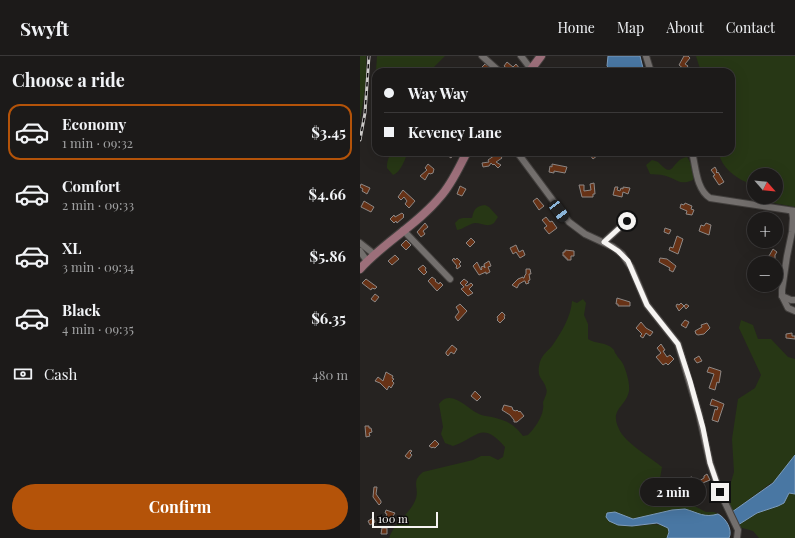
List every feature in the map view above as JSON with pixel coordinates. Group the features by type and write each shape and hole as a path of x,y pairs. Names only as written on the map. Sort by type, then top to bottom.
{"main road":[{"path":"532,68 541,56"},
{"path":"360,269 374,254 422,215 440,198 451,182 465,156"}],"street":[{"path":"482,56 496,68"},
{"path":"521,56 528,68"},
{"path":"646,56 650,68"},
{"path":"520,156 569,222 585,234 604,242 618,251 628,261 647,305 678,344 696,401 710,463 720,492 738,530 737,538"},
{"path":"693,156 700,185 703,192 710,198 794,211 782,296 788,308 795,311"},
{"path":"604,242 627,221"},
{"path":"403,230 450,279"},
{"path":"360,243 374,254"},
{"path":"360,251 367,261"},
{"path":"782,296 795,300"}],"green space":[{"path":"360,56 366,56 366,64 365,88 360,120"},
{"path":"377,56 445,56 433,68 376,68"},
{"path":"696,56 795,56 795,207 779,204 783,204 783,168 747,168 747,185 746,182 733,174 723,163 720,156 735,156 735,68 700,68"},
{"path":"390,156 406,157 399,170 393,175 387,168 388,159"},
{"path":"687,157 693,174 693,180 689,182 682,182 664,175 650,174 646,165 652,160 670,170 680,160"},
{"path":"485,205 489,207 498,217 494,223 487,225 475,223 457,230 455,223 459,219 472,218 476,208"},
{"path":"583,299 586,303 584,315 588,324 588,339 608,345 613,349 623,364 626,373 629,391 625,401 617,412 616,417 616,422 622,434 632,444 662,467 658,490 662,493 669,493 706,512 714,512 718,514 709,517 702,516 694,512 659,513 633,519 615,512 609,521 627,526 655,524 663,526 668,528 670,532 667,538 389,538 394,528 414,503 417,494 416,483 419,476 423,472 473,460 481,456 490,456 498,460 503,457 505,447 491,434 485,432 474,435 453,446 445,443 441,434 443,427 439,404 449,398 454,399 479,414 506,421 516,428 523,436 528,435 535,427 541,416 543,402 547,393 545,385 539,374 541,359 552,346 568,319 572,301 577,303"},
{"path":"741,320 753,325 758,339 771,339 788,357 795,359 795,477 771,483 732,512 726,499 734,472 732,439 738,399 755,388 761,375 739,328"},
{"path":"789,493 795,494 795,538 759,538 753,531 739,527 738,525 757,513 784,503"}],"water":[{"path":"608,56 640,56 643,68 609,68 607,66"},
{"path":"795,455 795,494 789,493 784,503 757,513 738,525 732,512 773,483"},
{"path":"685,509 705,515 718,514 726,521 730,531 729,538 667,538 669,532 668,528 657,523 632,526 618,525 609,521 606,517 607,513 615,512 633,519 672,510"}],"building":[{"path":"684,56 688,56 690,58 685,64 688,66 686,68 683,68 679,65"},
{"path":"507,62 513,67 516,64 519,68 506,68 504,66"},
{"path":"485,64 490,67 489,68 481,68"},
{"path":"494,156 500,156 502,158 496,162 501,165 498,168 491,163 489,166 483,167 482,163 489,162 488,160"},
{"path":"428,164 434,169 433,173 429,173 425,180 420,176 427,170 425,168"},
{"path":"552,164 567,167 565,173 554,171 554,173 549,172"},
{"path":"715,167 716,172 718,172 724,182 719,185 711,170"},
{"path":"594,183 595,194 593,194 593,197 582,197 579,185 584,185 584,191 591,190 590,184"},
{"path":"361,184 370,188 367,194 362,191 363,189 360,187"},
{"path":"460,186 466,189 462,196 457,194"},
{"path":"615,187 618,187 617,190 620,191 623,187 630,188 628,194 623,192 622,197 613,195"},
{"path":"403,190 415,201 409,208 405,204 407,201 404,197 401,200 398,197"},
{"path":"537,198 544,206 539,210 533,201"},
{"path":"364,201 374,207 371,212 361,207"},
{"path":"685,203 692,206 691,209 694,210 692,215 686,214 687,211 680,208 681,204 684,205"},
{"path":"402,213 404,217 397,223 396,221 394,223 390,219 394,215 395,217"},
{"path":"546,217 550,222 552,221 557,228 549,234 544,228 547,226 542,220"},
{"path":"425,223 428,227 423,231 425,234 421,237 417,232"},
{"path":"706,223 711,225 709,235 699,231 701,225 704,226"},
{"path":"665,228 671,230 669,234 664,232"},
{"path":"677,236 683,239 678,254 669,250 670,247 673,248"},
{"path":"471,238 475,242 470,247 466,243"},
{"path":"406,240 411,245 406,250 401,245"},
{"path":"516,245 519,252 523,250 525,255 520,258 516,252 513,254 510,248"},
{"path":"773,249 777,252 775,256 769,256"},
{"path":"565,250 574,251 574,256 571,256 571,260 567,260 565,256 563,256 563,252 565,252"},
{"path":"395,255 399,259 392,265 388,261"},
{"path":"454,258 455,260 457,258 461,262 459,264 461,266 457,269 457,266 452,260"},
{"path":"660,258 667,259 676,266 673,272 669,270 670,268 659,262"},
{"path":"489,261 491,266 488,267 490,272 479,275 473,266 477,262 481,270 481,267 484,266 485,268 484,264"},
{"path":"423,265 427,272 424,275 418,269"},
{"path":"526,269 530,269 531,274 529,274 529,283 526,284 524,281 519,284 517,288 512,285 518,279 524,278"},
{"path":"432,277 439,284 440,282 443,285 437,291 428,281"},
{"path":"366,279 377,287 375,289 372,288 371,290 362,283"},
{"path":"464,279 468,282 465,285 467,286 471,283 473,285 469,289 473,293 468,296 461,289 464,287 460,283"},
{"path":"375,294 379,297 375,302 371,299"},
{"path":"617,298 630,302 630,306 618,306 618,304 616,304"},
{"path":"681,303 684,306 679,311 676,306 677,304 679,305"},
{"path":"460,304 467,311 458,321 455,317 459,312 456,307"},
{"path":"686,304 689,306 686,309 684,306"},
{"path":"502,312 505,315 505,318 500,323 497,320 497,317"},
{"path":"685,320 689,322 686,328 681,325"},
{"path":"641,322 646,328 653,332 650,336 646,333 643,338 640,336 642,334 636,328"},
{"path":"707,323 710,328 704,334 696,334 695,331 702,327 701,325"},
{"path":"792,333 792,336 795,336 795,339 786,338 786,334"},
{"path":"661,344 667,357 670,355 674,359 668,365 666,363 663,365 656,357 661,353 657,348"},
{"path":"452,345 457,349 454,354 451,352 448,356 446,352"},
{"path":"699,356 702,361 697,363 694,359"},
{"path":"709,367 721,371 719,383 717,382 715,390 709,388 714,374 707,372"},
{"path":"386,372 393,376 392,378 394,379 392,381 394,383 391,388 389,386 387,390 380,383 375,381 378,377 383,381"},
{"path":"475,391 481,397 477,401 471,396"},
{"path":"712,399 724,404 718,422 712,420 715,409 717,410 718,407 710,405"},
{"path":"504,405 512,407 513,410 520,411 524,416 517,422 514,422 510,415 502,410"},
{"path":"365,426 369,426 369,428 371,428 372,432 369,433 370,436 366,437"},
{"path":"435,440 439,444 435,448 432,448 429,446"},
{"path":"410,450 412,451 410,453 412,455 409,459 405,456"},
{"path":"707,474 710,480 700,484 699,481"},
{"path":"692,477 696,485 693,487 688,478"},
{"path":"374,487 377,487 376,494 381,501 379,505 373,497"},
{"path":"702,487 704,492 697,495 695,490"},
{"path":"386,510 395,513 389,522 384,520 387,514 385,513"},
{"path":"373,518 375,522 370,525 368,521"},
{"path":"382,528 387,528 387,534 381,534"}],"railway":[{"path":"360,140 365,113 369,56"}],"route":[{"path":"627,221 604,242 622,254 628,261 647,305 678,344 682,353 703,428 710,463 720,492"}]}
